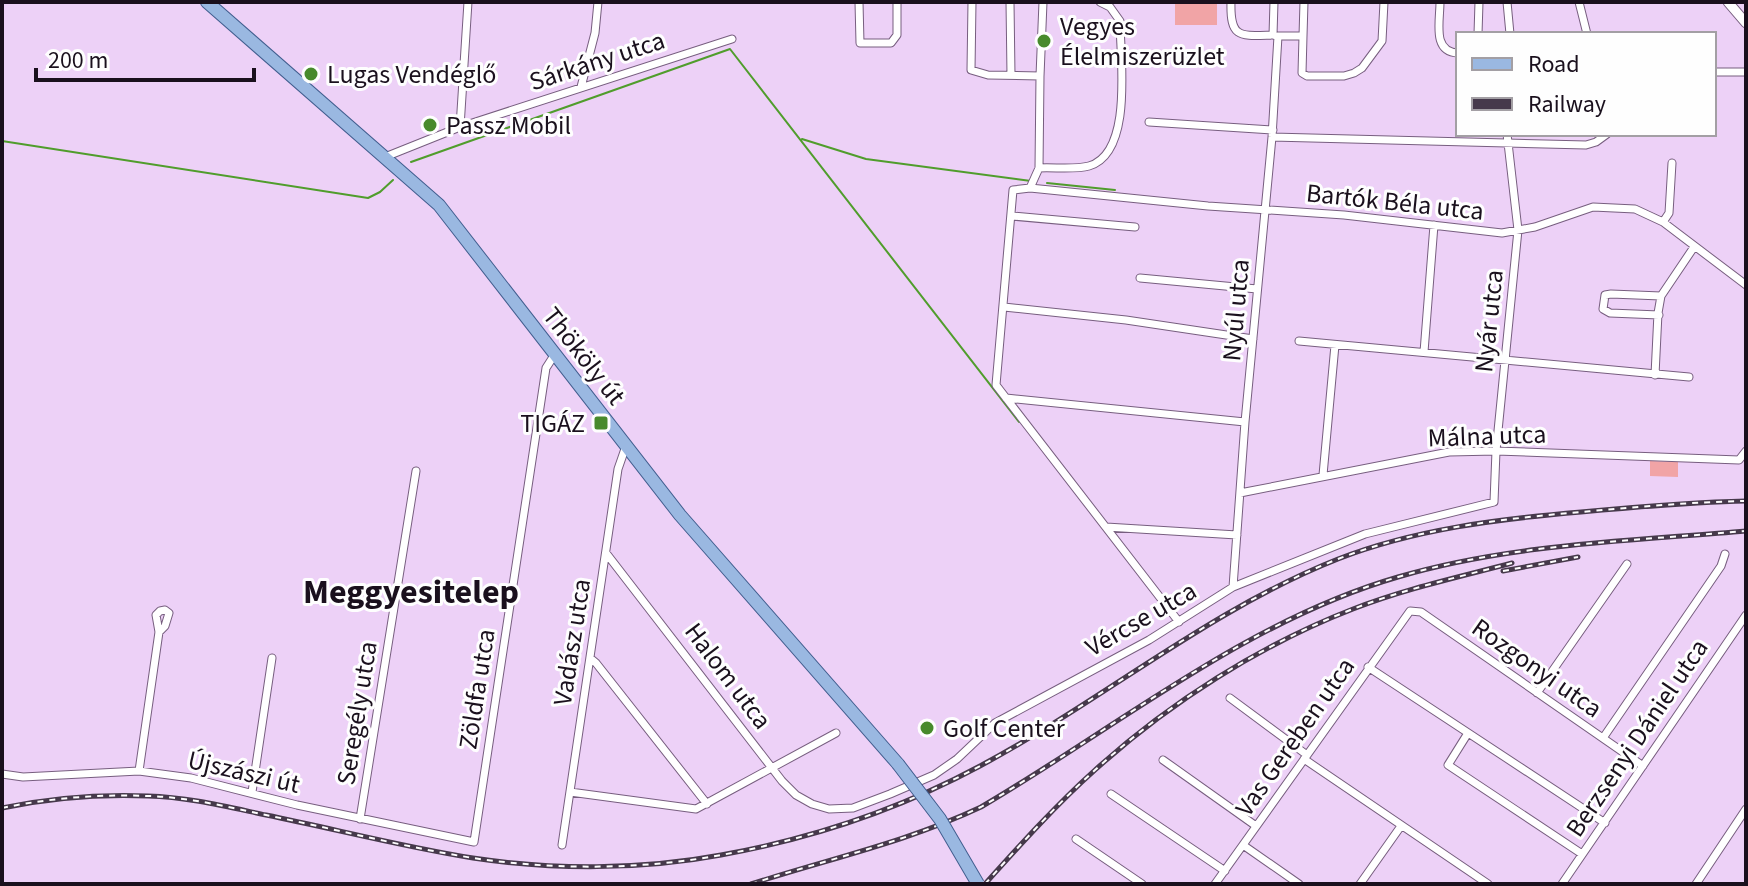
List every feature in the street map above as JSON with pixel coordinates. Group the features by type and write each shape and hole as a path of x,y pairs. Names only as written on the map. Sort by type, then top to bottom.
{"main road":[{"name":"Thököly út","path":"207,2 439,205 680,515 898,764 940,819 978,884"}],"street":[{"path":"460,127 468,2"},
{"path":"581,87 595,33 598,2"},
{"path":"859,2 860,43 891,43 897,35 897,2"},
{"path":"972,2 971,70 975,74 1040,76"},
{"path":"1010,2 1011,75"},
{"path":"1030,188 1039,168 1043,2"},
{"path":"1039,168 1091,166 1113,144 1120,123 1120,21 1110,7 1100,2"},
{"path":"1231,2 1231,25 1246,36 1303,36"},
{"name":"Nyúl utca","path":"1233,587 1272,134 1274,2"},
{"path":"1304,2 1302,73 1307,76 1354,73 1370,58 1382,41 1384,2"},
{"path":"1440,2 1442,48 1448,53 1456,53"},
{"path":"1478,32 1479,2"},
{"path":"1507,2 1510,32"},
{"path":"1579,2 1586,32"},
{"path":"1728,2 1746,23"},
{"name":"Sárkány utca","path":"385,157 460,127 732,39"},
{"path":"1716,72 1746,72"},
{"path":"1149,122 1272,134 1507,144 1586,145 1604,136"},
{"name":"Nyár utca","path":"1494,502 1496,451 1518,230 1507,136"},
{"path":"1663,222 1669,213 1672,163"},
{"name":"Bartók Béla utca","path":"1012,216 1013,190 1030,188 1502,233 1593,207 1612,206 1635,209 1663,222 1744,283"},
{"path":"1135,227 1012,216 996,385 1179,622"},
{"path":"1424,352 1434,225"},
{"path":"1655,375 1661,296 1694,247"},
{"path":"1744,283 1746,270"},
{"path":"1140,278 1257,289"},
{"path":"1659,315 1610,313 1603,309 1602,302 1605,295 1611,294 1661,296"},
{"path":"1004,307 1126,320 1253,339"},
{"path":"1299,341 1689,377"},
{"path":"1323,475 1335,345"},
{"name":"Zöldfa utca","path":"474,842 546,368 555,354"},
{"path":"1006,398 1245,422"},
{"name":"Vadász utca","path":"562,845 618,469 626,446"},
{"name":"Málna utca","path":"1240,493 1449,452 1739,460 1746,451"},
{"name":"Seregély utca","path":"360,819 416,471"},
{"name":"Vércse utca","path":"829,809 853,808 934,775 957,759 995,723 1179,622 1233,587 1365,534 1494,502"},
{"path":"1106,527 1237,535"},
{"name":"Halom utca","path":"606,553 772,768 796,795 829,809"},
{"path":"1603,738 1721,566 1725,554"},
{"path":"1537,693 1627,564"},
{"name":"Rozgonyi utca","path":"1407,613 1421,612 1643,766"},
{"name":"Vas Gereben utca","path":"1215,884 1407,613"},
{"name":"Berzsenyi Dániel utca","path":"1562,884 1746,615"},
{"path":"139,771 159,632"},
{"path":"252,792 272,658"},
{"path":"590,658 707,804"},
{"path":"1368,667 1605,823"},
{"path":"1230,698 1305,757 1488,884"},
{"path":"570,792 696,809 836,733"},
{"path":"1468,733 1448,765 1582,854"},
{"path":"1163,760 1256,826"},
{"name":"Újszászi út","path":"2,774 23,777 139,771 191,778 360,819 474,842"},
{"path":"1111,794 1225,871"},
{"path":"1696,884 1746,809"},
{"path":"1360,884 1401,826"},
{"path":"1076,839 1142,884"},
{"path":"1243,845 1299,884"}],"shaded area":[{"path":"1175,2 1217,2 1217,25 1175,25"},
{"path":"1650,461 1678,462 1678,477 1650,476"}],"waterway":[{"path":"411,162 730,49 1019,422"},
{"path":"802,139 866,159 1031,181"},
{"path":"2,141 368,198 393,180"},
{"path":"1047,183 1115,190"}],"railway":[{"path":"2,808 93,796 178,798 447,854 534,865 628,866 721,855 854,821 950,782 1025,741 1245,604 1338,559 1427,533 1519,518 1746,501"},
{"path":"751,884 896,840 981,807 1235,648 1342,596 1398,577 1483,557 1571,545 1746,531"},
{"path":"1503,571 1578,557"},
{"path":"985,884 1052,811 1095,770 1153,722 1217,678 1284,640 1353,609 1412,589 1512,563"}],"place":[{"name":"Vegyes Élelmiszerüzlet","path":"1044,41"},
{"name":"Lugas Vendéglő","path":"311,74"},
{"name":"Passz Mobil","path":"430,125"},
{"name":"TIGÁZ","path":"601,423"},
{"name":"Golf Center","path":"927,728"}],"district":[{"name":"Meggyesitelep","path":"411,592"}]}
